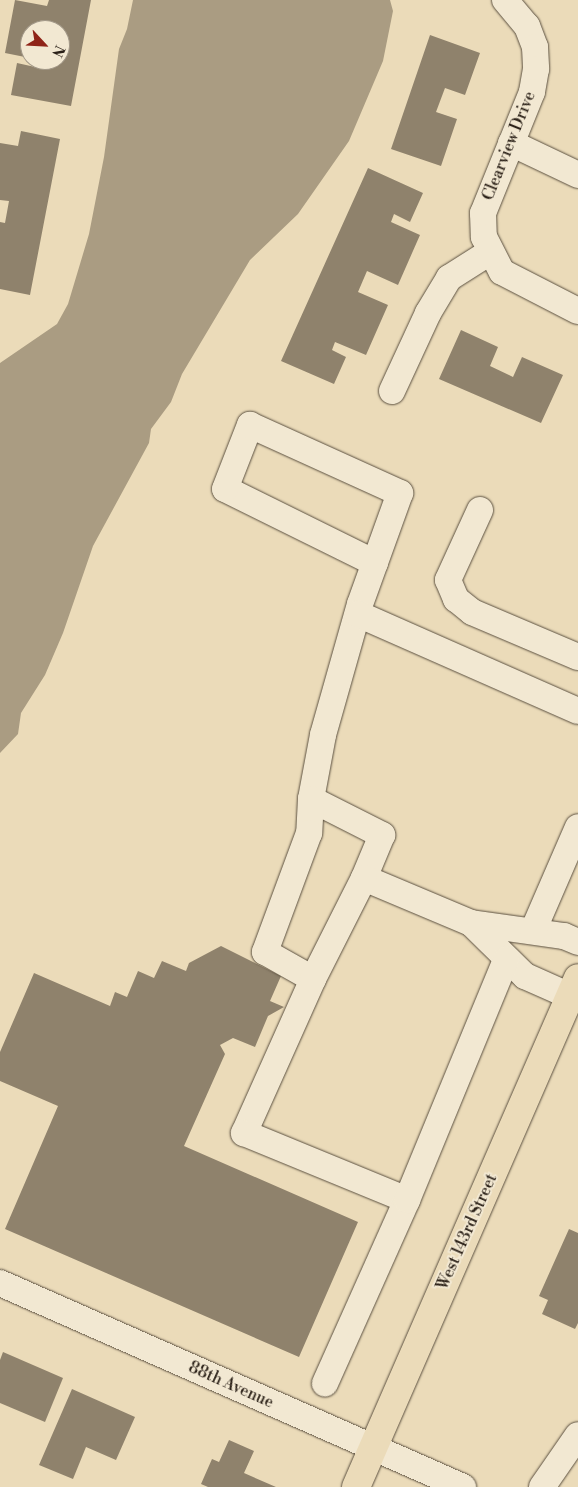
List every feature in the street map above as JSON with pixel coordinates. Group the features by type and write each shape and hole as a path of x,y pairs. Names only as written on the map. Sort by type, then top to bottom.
{"main road":[{"name":"West 143rd Street","path":"356,1487 574,987"}],"street":[{"name":"Clearview Drive","path":"505,0 527,26 535,47 536,69 532,92 483,213 484,237 490,252 502,272 515,282 578,311"},
{"path":"511,143 578,175"},
{"path":"392,391 428,313 449,278 490,252"},
{"path":"313,979 265,952 309,833 311,799 323,735 358,614 400,493 250,425 225,489 375,563"},
{"path":"480,510 448,580 456,599 472,612 578,657"},
{"path":"358,614 578,711"},
{"path":"311,799 382,835 364,878 313,979 244,1133 407,1200"},
{"path":"533,931 578,827"},
{"path":"364,878 471,923 564,936 578,942"},
{"path":"471,923 506,960 525,976 574,987"},
{"path":"325,1384 407,1200 506,960"},
{"name":"88th Avenue","path":"0,1283 463,1487"},
{"path":"542,1487 578,1435"}],"shaded area":[{"path":"133,0 390,0 393,11 383,61 349,141 298,214 250,260 182,374 171,402 151,429 149,443 93,546 63,633 45,675 21,713 18,734 0,753 0,363 57,324 68,304 89,234 104,157 119,49 127,29"}],"building":[{"path":"15,0 47,6 49,0 91,0 71,106 11,95 17,63 20,64 20,70 70,70 70,20 20,20 20,56 5,53"},
{"path":"430,35 480,53 465,95 445,88 436,112 457,119 441,166 391,149"},
{"path":"21,131 60,139 30,295 0,289 0,222 5,223 9,201 0,200 0,143 18,146"},
{"path":"368,168 423,193 410,222 394,214 391,222 420,235 398,285 367,271 358,292 388,305 366,355 335,342 332,350 346,357 334,384 281,361"},
{"path":"461,330 498,347 490,366 513,377 522,357 563,375 541,423 439,379"},
{"path":"221,946 281,976 270,1001 284,1007 268,1016 255,1047 233,1038 220,1045 225,1054 184,1146 358,1222 299,1357 5,1229 58,1106 0,1081 0,1052 34,973 110,1006 115,992 127,997 138,971 154,978 162,961 186,971 189,963"},
{"path":"569,1229 578,1233 578,1323 575,1329 542,1314 548,1300 539,1296"},
{"path":"3,1352 63,1378 45,1422 0,1403 0,1360"},
{"path":"72,1389 135,1417 116,1460 86,1447 73,1479 39,1465"},
{"path":"229,1440 254,1451 244,1473 276,1487 208,1487 201,1484 212,1459 219,1462"}]}
